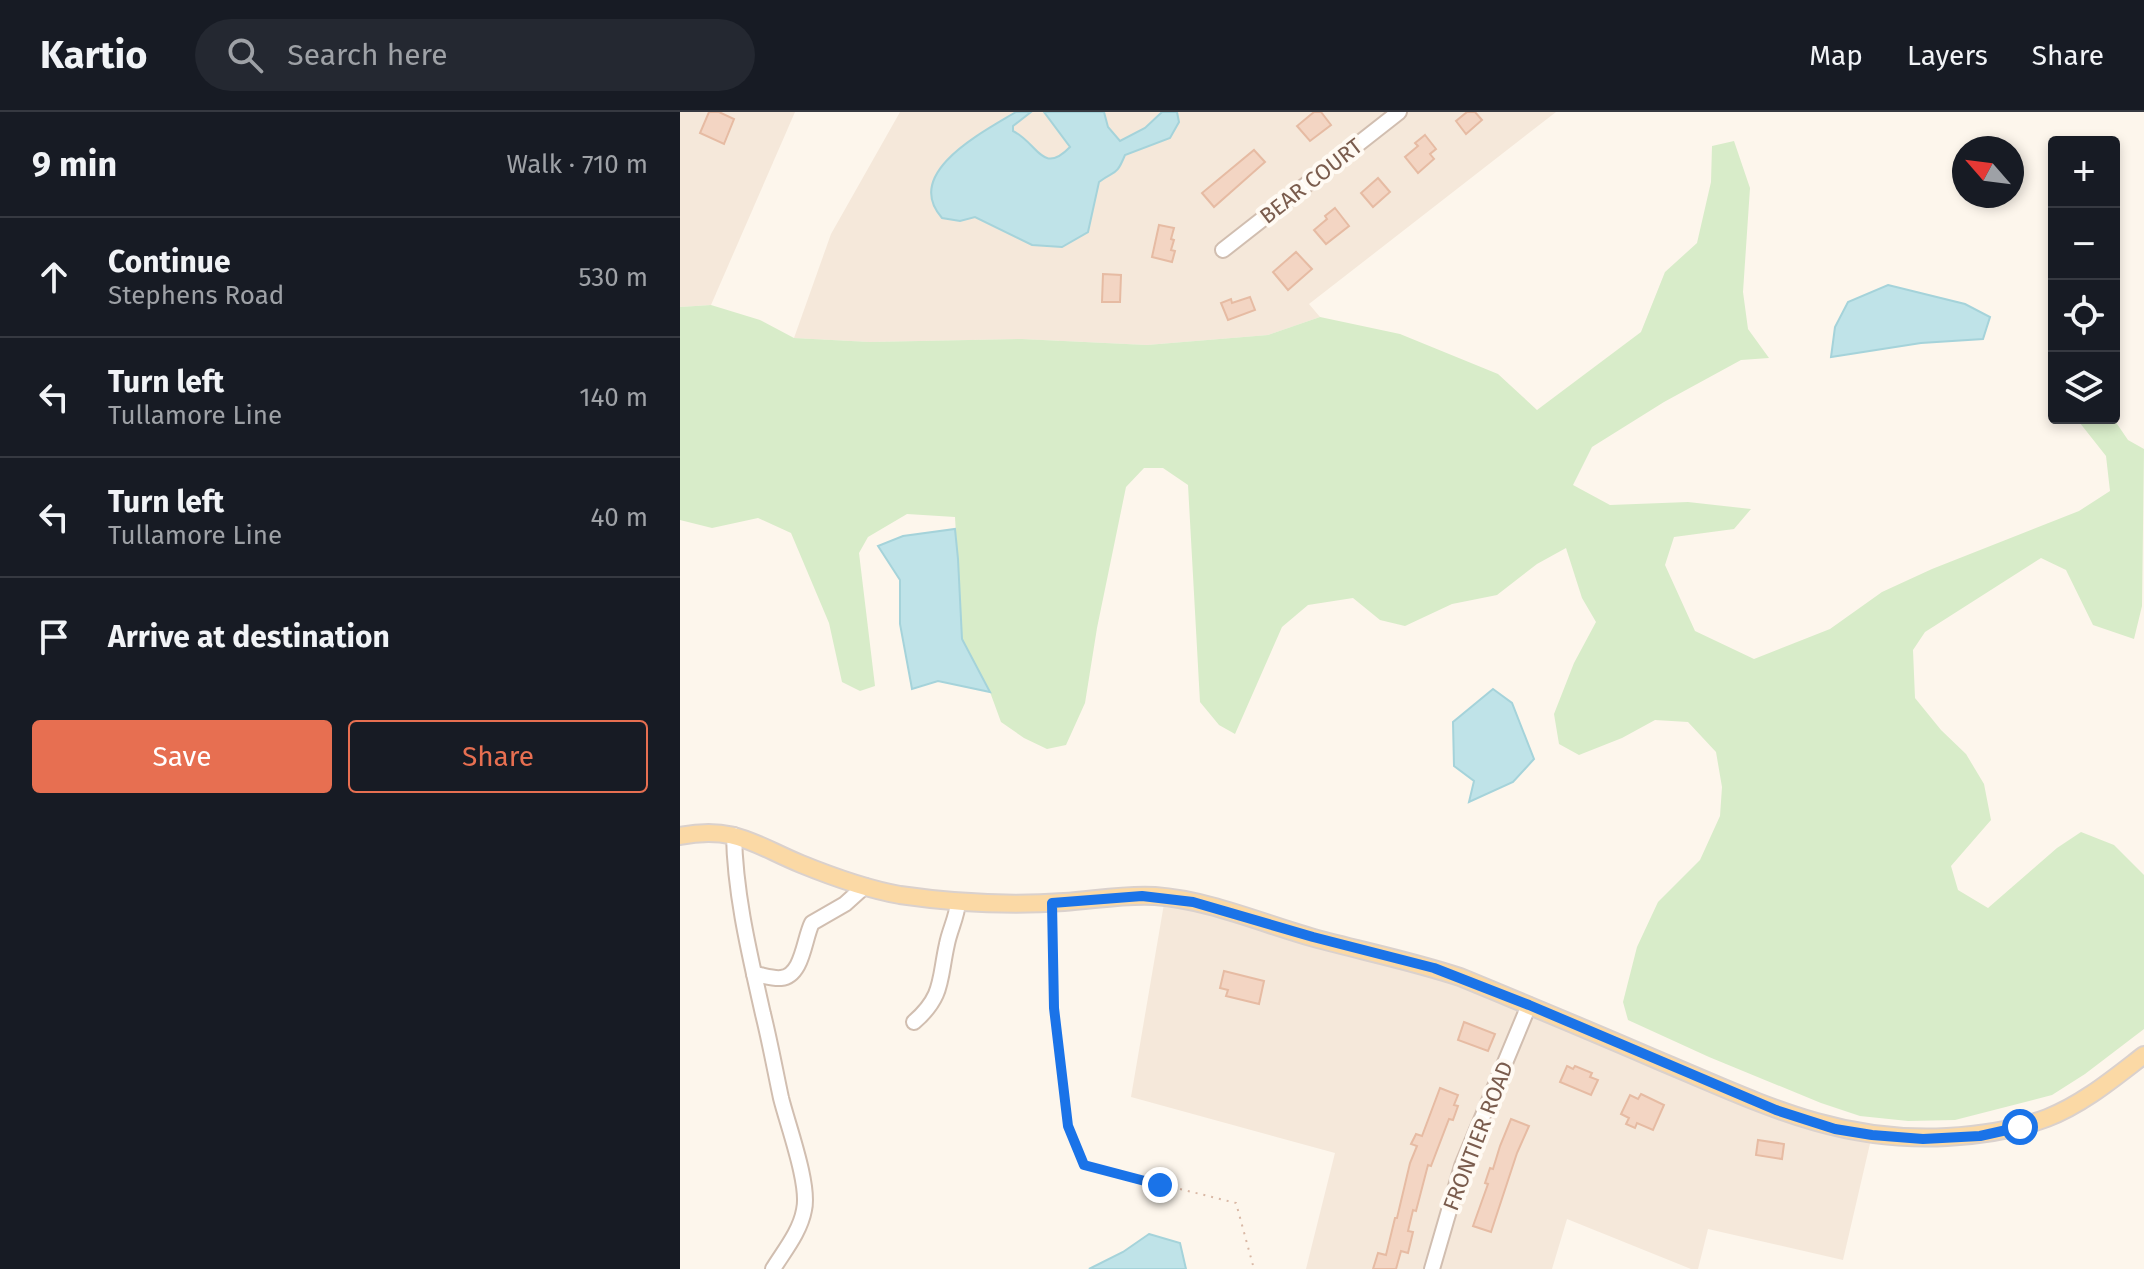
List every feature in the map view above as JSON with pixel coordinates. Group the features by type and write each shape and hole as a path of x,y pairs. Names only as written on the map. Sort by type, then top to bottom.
{"main road":[{"path":"680,836 692,833 734,835 836,878 897,894 958,902 1011,905 1142,896 1193,902 1434,968 1776,1110 1835,1129 1872,1135 1923,1139 1980,1136 2020,1127 2064,1111 2144,1055"}],"street":[{"name":"BEAR COURT","path":"1223,250 1399,112"},
{"path":"734,835 746,939 805,1198 798,1228 773,1269"},
{"path":"754,974 781,978 790,974 800,960 812,923 845,904 865,886"},
{"path":"914,1022 935,998 958,902"},
{"name":"FRONTIER ROAD","path":"1432,1269 1462,1166 1529,1005"}],"path":[{"path":"1052,903 1054,1008 1066,1112 1068,1126 1084,1165 1236,1203 1254,1269"}],"shaded area":[{"path":"680,112 795,112 711,305 680,307"},
{"path":"900,112 1556,112 1309,304 1320,317 1268,335 1147,345 1022,339 870,342 794,338 831,234"},
{"path":"1165,898 1434,968 1776,1110 1872,1135 1843,1260 1708,1229 1698,1269 1691,1269 1567,1219 1552,1269 1306,1269 1335,1153 1131,1097"}],"green space":[{"path":"1734,141 1750,188 1743,292 1748,329 1769,358 1741,360 1664,402 1592,447 1573,485 1610,505 1688,502 1751,509 1734,529 1674,537 1665,565 1695,631 1754,659 1830,629 1882,592 2079,511 2110,491 2106,456 2081,424 2117,424 2128,440 2144,449 2142,606 2134,639 2093,625 2066,570 2041,558 1925,632 1913,650 1915,698 1966,754 1984,784 1991,820 1951,866 1958,890 1988,908 2057,848 2081,832 2114,845 2144,875 2144,1029 2052,1095 1955,1120 1908,1121 1860,1116 1709,1057 1628,1020 1623,1002 1637,947 1658,902 1700,860 1720,816 1722,787 1716,752 1688,722 1655,720 1622,738 1579,755 1559,744 1554,714 1574,663 1596,622 1582,598 1566,548 1537,564 1497,595 1452,604 1405,626 1380,620 1353,598 1308,605 1282,627 1235,734 1219,725 1200,702 1188,485 1163,468 1144,468 1126,487 1085,703 1066,745 1047,749 1001,722 990,692 962,639 955,517 907,514 868,537 859,553 875,686 860,691 842,682 829,623 791,533 758,518 712,528 680,520 680,307 711,305 760,320 794,338 870,342 1022,339 1147,345 1268,335 1320,317 1400,334 1498,374 1537,410 1641,332 1665,272 1697,243 1711,182 1712,146"}],"water":[{"path":"1016,112 1031,112 1013,126 1013,131 1046,158 1061,155 1070,147 1044,112 1104,112 1108,127 1120,141 1145,128 1162,112 1177,112 1179,122 1170,138 1125,155 1117,170 1099,182 1088,232 1062,247 1032,245 975,217 960,221 942,218 932,201 932,185 939,170 952,156 968,142"},
{"path":"1888,285 1965,304 1990,317 1983,339 1921,343 1831,357 1835,327 1848,302"},
{"path":"955,529 962,639 990,692 938,681 912,689 900,624 900,580 878,546 903,536"},
{"path":"1493,689 1512,703 1534,759 1513,782 1469,802 1474,781 1454,766 1453,722"},
{"path":"1149,1234 1180,1243 1186,1269 1089,1269 1123,1252"}],"building":[{"path":"709,112 719,112 734,119 724,144 700,133"},
{"path":"1314,112 1321,112 1331,125 1310,141 1297,126"},
{"path":"1467,112 1475,112 1482,120 1466,134 1456,121"},
{"path":"1425,135 1436,149 1430,154 1434,159 1418,173 1405,157"},
{"path":"1254,150 1265,162 1214,207 1202,193"},
{"path":"1378,178 1390,192 1373,207 1361,193"},
{"path":"1335,208 1349,226 1326,244 1314,230"},
{"path":"1159,225 1174,228 1172,262 1152,257"},
{"path":"1296,252 1312,269 1288,290 1273,272"},
{"path":"1103,274 1121,275 1120,302 1102,302"},
{"path":"1250,297 1255,310 1228,320 1221,303"},
{"path":"1224,971 1264,981 1259,1004 1226,996 1228,990 1220,988"},
{"path":"1464,1022 1495,1034 1488,1051 1458,1040"},
{"path":"1567,1066 1592,1073 1590,1077 1598,1080 1591,1095 1560,1082"},
{"path":"1440,1088 1458,1095 1454,1105 1458,1106 1453,1120 1449,1119 1431,1166 1428,1165 1408,1231 1413,1232 1408,1253 1401,1251 1396,1269 1373,1269 1378,1253 1386,1255 1417,1146 1411,1144 1416,1134 1422,1136"},
{"path":"1641,1094 1664,1105 1653,1130 1637,1123 1635,1128 1626,1124 1629,1118 1621,1114 1630,1095 1638,1099"},
{"path":"1511,1119 1529,1126 1491,1232 1473,1226 1488,1184 1485,1183 1490,1168 1493,1169"},
{"path":"1758,1140 1784,1144 1782,1159 1756,1155"}],"route":[{"path":"1160,1185 1084,1165 1068,1126 1054,1008 1052,903 1142,896 1193,902 1434,968 1776,1110 1835,1129 1923,1139 1980,1136 2020,1127"}]}
